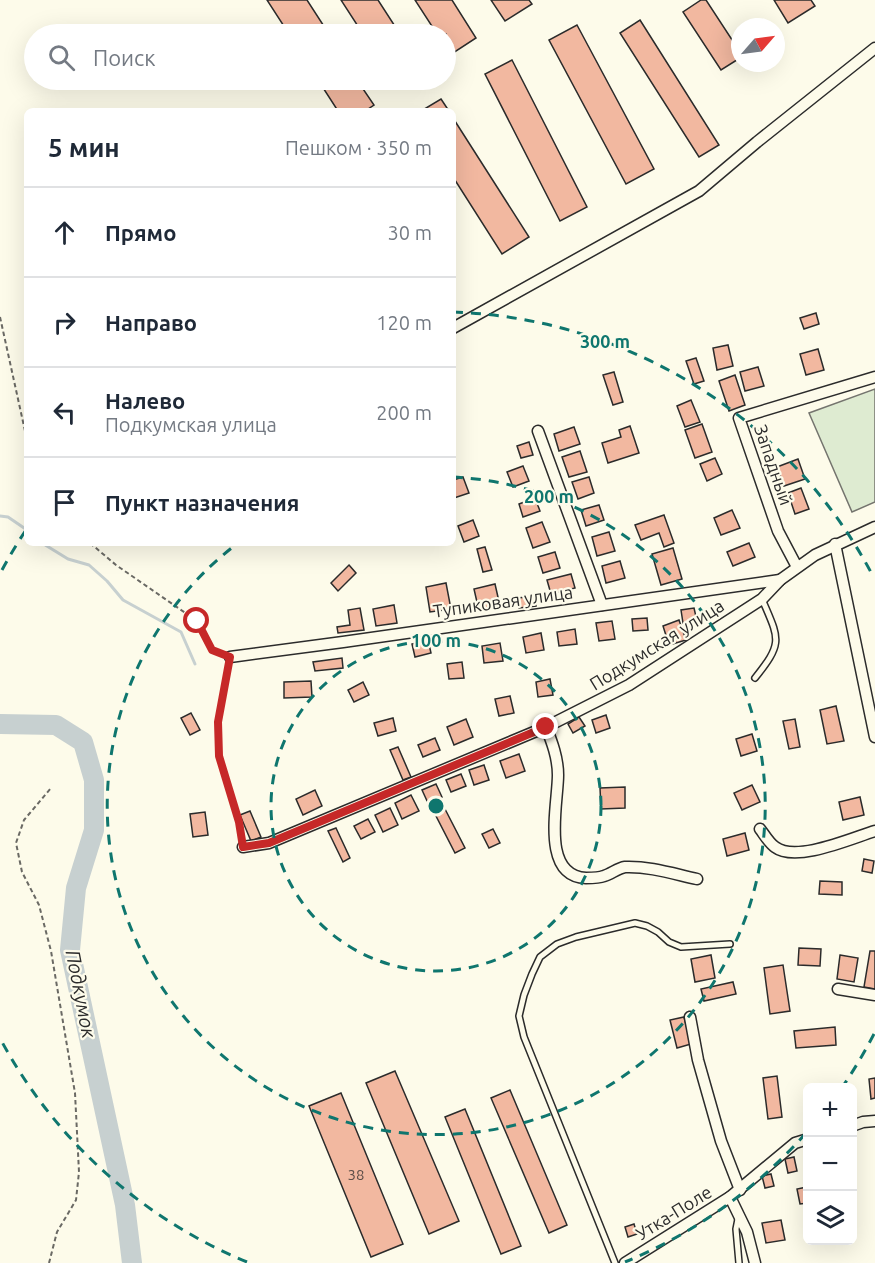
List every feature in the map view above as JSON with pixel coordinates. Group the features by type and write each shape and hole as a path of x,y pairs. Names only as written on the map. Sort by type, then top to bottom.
{"street":[{"path":"456,326 699,191 875,48"},
{"name":"Западный","path":"797,567 778,531 739,418 875,377"},
{"path":"538,431 602,605"},
{"name":"Подкумская улица","path":"243,847 269,843 546,727 630,685 762,599 780,580 815,555 875,527"},
{"path":"835,544 875,737"},
{"name":"Тупиковая улица","path":"230,657 780,580"},
{"path":"546,727 555,752 558,774 555,836 557,857 568,872 583,878 602,877 622,867 648,868 697,879"},
{"path":"760,829 776,848 791,852 814,851 875,831"},
{"path":"838,989 875,995"},
{"path":"690,1017 698,1060 721,1141 740,1190"},
{"path":"857,1124 875,1121"},
{"name":"Утка-Поле","path":"625,1263 730,1197 795,1143 803,1140"},
{"path":"730,1197 747,1232 755,1263"}],"lane":[{"path":"755,678 770,660 777,645 775,630 762,599"},
{"path":"615,1263 524,1037 519,1016 524,995 540,957 556,944 576,937 634,923 647,926 669,942 681,947 730,944"},
{"path":"739,1263 735,1229 740,1214"}],"path":[{"path":"0,317 24,426"},
{"path":"94,546 116,565 197,621 212,650 230,657 218,722 219,756 239,822 243,847"},
{"path":"48,1263 57,1232 76,1200 80,1172 75,1093 51,951 39,905 22,872 16,843 24,820 51,788"}],"green space":[{"path":"875,389 875,502 852,512 809,413"}],"building":[{"path":"267,0 307,0 323,24 283,24"},
{"path":"341,0 378,0 394,24 357,24"},
{"path":"415,0 452,0 476,38 456,51 456,24 431,24"},
{"path":"491,0 529,0 532,4 505,21"},
{"path":"701,0 706,0 731,38 731,64 721,70 683,12"},
{"path":"774,0 811,0 815,6 788,23"},
{"path":"640,20 719,145 699,157 620,33"},
{"path":"577,25 654,169 626,184 549,40"},
{"path":"512,60 587,207 560,221 485,74"},
{"path":"324,90 364,90 374,105 370,108 336,108"},
{"path":"441,99 447,108 426,108"},
{"path":"456,123 529,237 502,254 456,182"},
{"path":"816,313 819,324 804,329 800,318"},
{"path":"728,345 733,366 717,370 713,348"},
{"path":"818,349 824,370 806,375 800,354"},
{"path":"696,358 704,381 694,384 686,361"},
{"path":"758,367 764,386 745,391 740,372"},
{"path":"614,372 623,402 613,405 603,375"},
{"path":"735,375 745,405 729,411 719,381"},
{"path":"691,400 700,422 685,427 677,406"},
{"path":"702,424 712,452 695,458 685,430"},
{"path":"630,426 639,453 608,463 602,443 621,437 619,430"},
{"path":"574,427 580,444 559,451 554,434"},
{"path":"529,442 533,455 521,458 517,446"},
{"path":"580,451 587,472 569,477 562,457"},
{"path":"715,458 722,474 707,481 700,464"},
{"path":"798,459 805,479 784,486 777,467"},
{"path":"523,466 529,481 513,487 507,472"},
{"path":"463,477 469,493 456,497 456,479"},
{"path":"589,477 594,493 578,499 572,482"},
{"path":"801,488 809,509 795,514 788,493"},
{"path":"535,498 540,511 523,517 519,504"},
{"path":"599,505 604,520 586,526 581,510"},
{"path":"732,510 740,528 721,535 714,518"},
{"path":"664,515 674,543 664,547 659,533 641,540 635,525"},
{"path":"473,520 479,536 464,542 458,526"},
{"path":"542,522 550,542 533,548 526,528"},
{"path":"609,532 615,551 597,556 592,537"},
{"path":"749,543 755,557 733,566 727,552"},
{"path":"485,547 492,570 483,572 477,549"},
{"path":"673,548 682,579 661,585 652,554"},
{"path":"555,552 560,568 543,573 538,557"},
{"path":"620,561 625,578 606,583 602,566"},
{"path":"349,565 356,573 338,591 331,583"},
{"path":"571,574 575,588 551,594 547,580"},
{"path":"446,583 451,609 430,612 426,587"},
{"path":"495,584 500,606 479,611 474,589"},
{"path":"535,596 536,606 519,608 518,598"},
{"path":"394,605 397,623 376,626 373,609"},
{"path":"360,608 364,630 338,633 337,627 350,625 348,610"},
{"path":"694,608 697,621 683,623 681,610"},
{"path":"647,618 648,630 633,631 632,619"},
{"path":"679,620 686,640 669,645 663,626"},
{"path":"612,621 615,639 599,641 596,623"},
{"path":"575,629 577,644 559,646 557,632"},
{"path":"541,633 544,650 526,653 523,637"},
{"path":"428,640 431,653 415,657 412,644"},
{"path":"500,643 503,661 484,663 482,646"},
{"path":"342,658 343,668 315,671 313,662"},
{"path":"462,662 464,678 449,679 447,664"},
{"path":"550,679 553,695 538,697 536,682"},
{"path":"311,681 312,697 284,698 284,682"},
{"path":"363,682 369,695 354,702 348,690"},
{"path":"510,696 514,713 499,716 495,699"},
{"path":"836,706 844,741 827,744 820,710"},
{"path":"191,713 200,730 190,735 181,718"},
{"path":"606,715 610,728 596,733 592,720"},
{"path":"579,717 585,726 573,733 568,724"},
{"path":"393,718 396,731 378,736 374,723"},
{"path":"466,719 473,737 454,745 447,727"},
{"path":"795,719 800,747 789,749 783,721"},
{"path":"752,734 757,751 741,756 736,739"},
{"path":"435,738 440,750 423,757 418,745"},
{"path":"398,747 411,777 403,780 390,750"},
{"path":"519,754 525,771 506,778 500,761"},
{"path":"484,765 489,780 474,785 469,770"},
{"path":"461,774 466,786 451,792 446,780"},
{"path":"436,784 442,797 428,803 422,790"},
{"path":"752,785 760,802 742,810 734,793"},
{"path":"625,787 625,808 601,809 600,788"},
{"path":"315,790 322,806 303,815 296,799"},
{"path":"411,795 419,811 402,819 395,803"},
{"path":"860,797 864,815 843,820 839,802"},
{"path":"390,808 398,825 383,832 375,815"},
{"path":"445,809 465,848 455,853 435,814"},
{"path":"250,811 261,837 251,841 240,815"},
{"path":"205,812 208,835 193,837 190,814"},
{"path":"368,819 375,832 361,839 354,826"},
{"path":"336,828 350,858 343,862 328,831"},
{"path":"493,829 500,843 489,848 482,834"},
{"path":"745,833 749,850 727,856 723,839"},
{"path":"864,859 874,861 872,873 862,871"},
{"path":"820,881 842,882 842,895 819,894"},
{"path":"799,948 821,949 820,966 798,965"},
{"path":"870,951 875,951 875,989 864,987"},
{"path":"711,955 715,978 695,982 691,959"},
{"path":"840,955 858,958 854,982 837,979"},
{"path":"783,965 790,1011 770,1014 764,968"},
{"path":"733,982 736,994 704,1001 701,989"},
{"path":"684,1017 691,1044 677,1048 670,1020"},
{"path":"835,1027 836,1045 796,1048 794,1031"},
{"path":"395,1071 459,1221 429,1234 366,1083"},
{"path":"777,1076 782,1117 768,1119 763,1078"},
{"path":"875,1078 875,1098 871,1099 869,1079"},
{"path":"510,1090 567,1225 549,1233 491,1098"},
{"path":"341,1093 403,1244 371,1257 309,1106"},
{"path":"465,1109 521,1246 501,1254 445,1117"},
{"path":"794,1157 797,1171 788,1173 785,1159"},
{"path":"771,1174 774,1186 765,1188 762,1176"},
{"path":"803,1188 803,1204 800,1204 797,1189"},
{"path":"781,1220 785,1240 766,1243 762,1223"},
{"path":"634,1224 637,1234 628,1237 625,1227"}],"waterway":[{"path":"0,516 8,517 24,528"},
{"path":"47,546 68,559 89,565 123,600 181,632 195,664"},
{"name":"Подкумок","path":"0,724 56,725 83,742 94,780 94,830 76,888 70,950 125,1205 132,1263"}],"route":[{"path":"197,621 212,650 230,657 218,722 219,756 239,822 243,847 269,843 546,727"}]}
